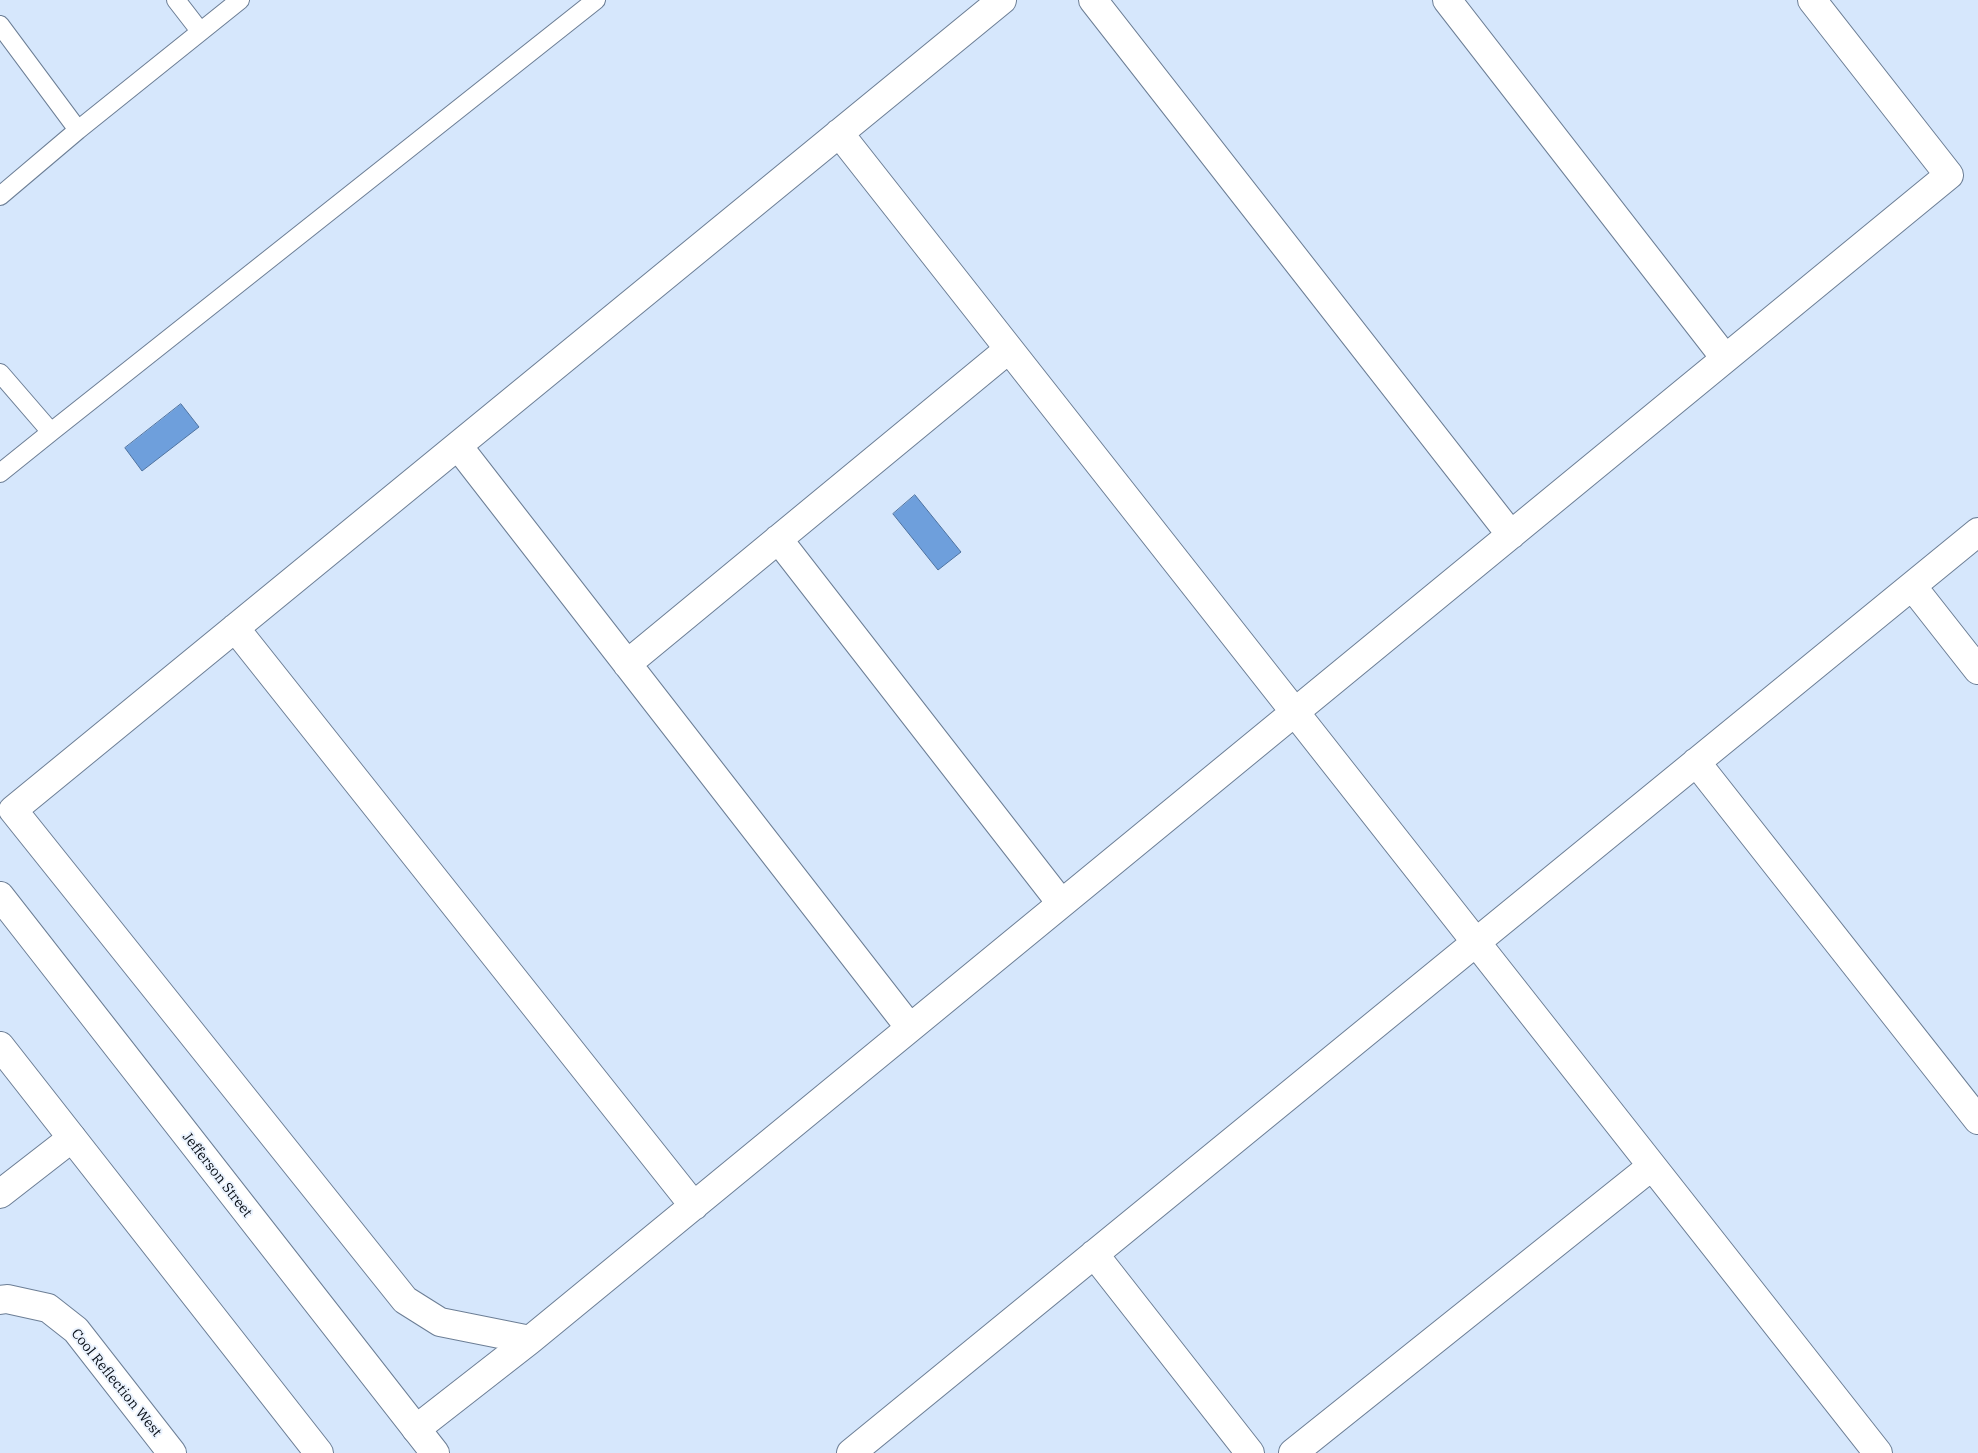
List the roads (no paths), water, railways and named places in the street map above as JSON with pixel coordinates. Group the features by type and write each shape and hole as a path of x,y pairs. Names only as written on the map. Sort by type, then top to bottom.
{"street":[{"path":"530,1340 440,1322 405,1300 13,810 1002,0"},
{"path":"1093,0 1511,534"},
{"path":"1447,0 1725,358"},
{"path":"416,1429 530,1340 694,1206 1949,175 1812,0"},
{"path":"839,133 1878,1453"},
{"path":"627,664 1009,349"},
{"path":"458,446 910,1028"},
{"path":"851,1453 881,1444 1094,1254 1978,532"},
{"path":"778,539 1061,904"},
{"path":"1912,586 1978,670"},
{"path":"235,628 694,1206"},
{"path":"1696,762 1978,1120"},
{"name":"Jefferson Street","path":"0,896 435,1453"},
{"path":"0,1046 319,1453"},
{"path":"0,1194 72,1138"},
{"path":"1293,1453 1652,1166"},
{"path":"1094,1254 1250,1453"},
{"name":"Cool Reflection West","path":"0,1300 7,1299 48,1308 76,1330 172,1453"}],"lane":[{"path":"176,0 200,31"},
{"path":"0,196 78,130 240,0"},
{"path":"0,473 596,0"},
{"path":"0,25 78,130"},
{"path":"0,373 51,432"}],"water":[{"path":"181,404 199,427 142,471 125,448"},
{"path":"915,495 961,552 938,570 893,514"}]}
